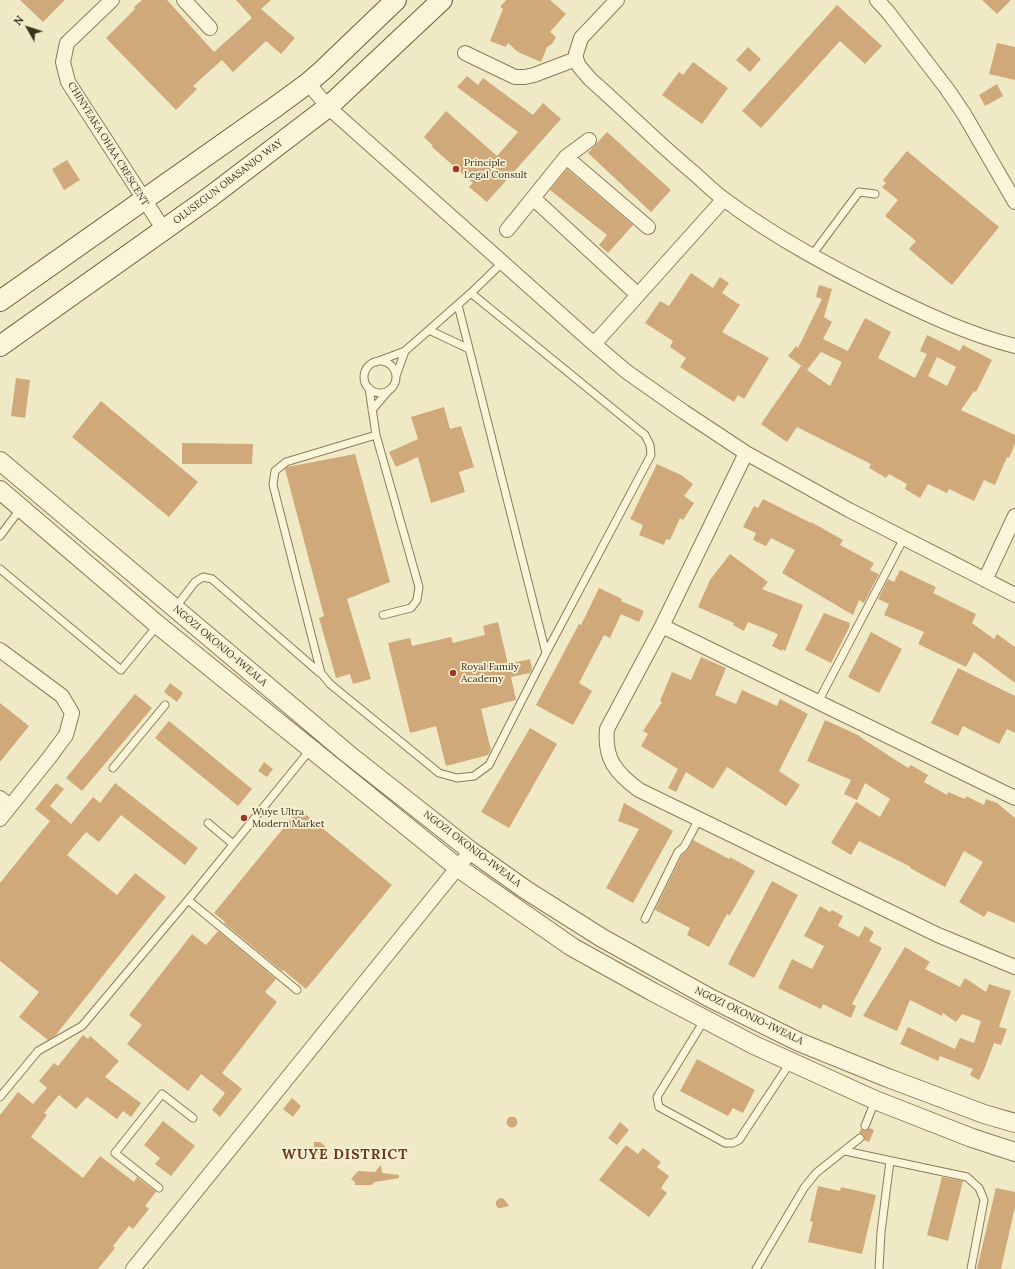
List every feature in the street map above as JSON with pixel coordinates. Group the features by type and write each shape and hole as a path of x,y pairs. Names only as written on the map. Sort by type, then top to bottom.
{"main road":[{"path":"0,301 308,83 396,0"},
{"name":"OLUSEGUN OBASANJO WAY","path":"0,346 210,198 328,106 442,0"}],"street":[{"name":"CHINYEAKA OHAA CRESCENT","path":"112,0 67,42 64,62 68,82 164,230"},
{"path":"184,0 210,28"},
{"path":"617,0 580,38 576,59 579,66 590,79 672,155 724,199 770,231 843,274 921,311 996,341 1015,346"},
{"path":"877,0 888,12 947,89 964,114 1013,196"},
{"path":"465,53 515,77 534,75 576,59"},
{"path":"308,83 328,106 502,263 627,372 746,453 842,506 1015,595"},
{"path":"507,230 566,157 588,140"},
{"path":"566,157 648,227"},
{"path":"533,198 638,295"},
{"path":"594,344 724,199"},
{"path":"746,453 662,626 607,729 606,741 608,754 626,781 639,790 938,935 1015,967"},
{"name":"NGOZI OKONJO-IWEALA","path":"0,460 348,754 471,851 526,890 602,938 710,998 799,1042 984,1114 1015,1123"},
{"path":"0,490 158,625 310,750 457,867 572,947 653,992 754,1045 790,1062 875,1100 972,1138 1015,1152"},
{"path":"985,580 1015,516"},
{"path":"662,626 1015,798"},
{"path":"0,650 62,696 72,713 66,734 49,758 5,802 0,819"},
{"path":"133,1269 471,851"}],"lane":[{"path":"812,255 859,192 875,194"},
{"path":"389,390 379,393 374,392 369,388 364,379 367,368 376,362 405,352 458,305 502,263"},
{"path":"175,608 195,582 202,577 212,579 321,673 330,684 439,773 457,778 474,776 489,765 546,652 651,455 650,446 645,435 471,293"},
{"path":"458,305 546,652"},
{"path":"429,330 469,349"},
{"path":"372,410 393,386 405,352"},
{"path":"376,362 387,363 394,370 396,376"},
{"path":"369,388 376,435 419,587 417,600 411,608 383,615"},
{"path":"321,673 273,484 275,471 286,462 376,435"},
{"path":"0,536 20,508"},
{"path":"818,702 904,538"},
{"path":"0,568 120,670 158,625"},
{"path":"113,768 165,705"},
{"path":"0,1097 38,1051 82,1026 188,900 310,750"},
{"path":"645,919 678,852 684,847 699,819"},
{"path":"208,823 233,844"},
{"path":"188,900 297,990"},
{"path":"705,1019 657,1097 659,1107 725,1143 732,1143 739,1140 790,1062"},
{"path":"159,1188 115,1153 162,1094 193,1118"},
{"path":"865,1126 875,1100"},
{"path":"756,1269 804,1188 816,1173 860,1138"},
{"path":"845,1151 967,1177 978,1188 984,1200 971,1269"},
{"path":"879,1269 880,1232 890,1160"}],"building":[{"path":"20,0 65,0 43,22"},
{"path":"142,0 167,0 214,52 252,18 236,0 271,0 261,9 295,38 281,54 266,41 233,72 222,60 193,86 197,89 176,110 106,38"},
{"path":"506,0 550,0 566,14 550,32 556,37 552,44 547,47 541,62 518,52 508,43 506,47 490,41 503,9 500,7"},
{"path":"982,0 1011,0 997,14"},
{"path":"837,5 882,46 865,64 840,41 761,128 742,111"},
{"path":"997,43 1015,47 1015,80 989,74"},
{"path":"748,47 761,59 750,72 736,60"},
{"path":"693,62 728,88 702,124 662,95 679,72 683,75"},
{"path":"467,76 478,85 483,78 533,115 543,103 561,119 487,202 469,187 473,183 432,147 433,146 424,137 446,111 497,156 518,132 457,87"},
{"path":"997,84 1003,96 985,106 979,95"},
{"path":"607,132 671,190 651,212 588,153"},
{"path":"907,151 999,227 952,285 909,249 916,241 885,216 898,200 882,187 886,183 883,180"},
{"path":"67,160 80,180 64,190 52,169"},
{"path":"567,169 633,225 608,253 599,245 607,235 550,190"},
{"path":"691,273 713,288 720,277 729,283 722,293 740,305 722,332 769,358 744,399 738,395 734,402 680,367 686,358 670,347 673,341 645,323 660,301 669,306"},
{"path":"819,285 832,289 824,317 832,322 823,339 848,351 865,318 891,332 878,358 915,378 927,354 920,351 927,335 960,351 963,345 992,360 976,392 974,391 961,410 1015,435 1015,444 1009,458 1007,457 995,485 984,480 974,501 949,489 947,493 928,484 920,498 905,489 907,484 889,474 886,478 869,468 871,464 797,427 787,442 761,424 801,366 830,386 842,362 821,352 807,370 788,356 796,346 798,348 822,299 816,297","holes":["937,357 956,367 947,386 928,376"]},
{"path":"16,378 30,380 25,418 11,416"},
{"path":"101,401 198,482 169,517 72,437"},
{"path":"444,407 450,429 461,426 474,467 459,472 465,492 431,503 418,457 396,467 389,452 418,439 411,417"},
{"path":"182,443 253,444 252,464 182,464"},
{"path":"355,454 390,582 347,599 371,679 353,684 350,674 336,678 319,618 324,616 285,469 287,467"},
{"path":"657,464 681,475 693,484 684,496 694,503 683,520 680,518 670,540 666,539 664,545 639,535 643,525 630,519"},
{"path":"763,499 811,522 843,540 840,545 874,563 870,570 879,574 864,603 859,600 853,615 782,573 795,550 771,538 766,546 753,540 756,533 743,527 754,506 758,508"},
{"path":"730,554 768,582 762,589 803,605 785,651 772,646 778,634 748,622 744,631 733,625 734,623 698,607 710,580"},
{"path":"900,570 936,587 933,593 976,614 972,623 994,639 997,634 1015,647 1015,683 974,652 966,667 918,644 924,632 884,615 889,604 878,599 888,579 894,582"},
{"path":"599,588 622,599 621,601 644,611 639,622 621,614 610,638 604,635 579,683 592,691 573,725 536,705 579,624 581,625"},
{"path":"824,613 850,623 850,626 831,663 805,650"},
{"name":"Royal Family Academy","path":"498,622 508,664 530,659 532,669 530,673 511,677 516,700 481,709 491,750 488,755 446,766 436,726 410,733 388,643 410,638 412,646 451,637 453,643 485,635 483,626"},
{"path":"871,632 902,649 879,693 848,677"},
{"path":"701,657 726,668 715,695 736,704 742,690 777,706 780,699 808,714 779,771 800,785 786,806 727,767 713,789 686,772 676,792 668,788 678,769 641,746 648,734 643,731 662,702 660,701 672,672 691,680"},
{"path":"958,668 1015,696 1015,733 1007,729 999,744 963,726 958,736 931,723"},
{"path":"170,683 183,693 177,702 164,692"},
{"path":"135,694 152,708 82,791 66,778"},
{"path":"0,703 29,726 0,762"},
{"path":"825,720 860,736 908,768 911,765 928,775 924,782 947,795 948,792 965,799 966,796 984,805 986,799 997,803 1015,818 1015,923 988,911 984,917 959,902 983,862 964,851 945,887 910,868 911,867 859,841 851,855 831,843 856,802 880,817 890,799 865,783 857,800 844,794 851,780 807,761"},
{"path":"169,721 252,789 238,806 155,738"},
{"path":"530,728 557,744 509,828 481,812"},
{"path":"264,762 273,769 267,777 258,771"},
{"path":"56,783 64,789 50,806 71,824 93,797 100,803 115,783 198,848 185,865 121,815 99,842 86,832 67,855 117,895 135,873 166,897 55,1036 48,1040 19,1017 39,992 0,961 0,883 50,821 35,809"},
{"path":"624,803 673,831 633,903 606,888 639,829 618,821"},
{"path":"299,809 392,885 306,989 283,970 282,971 214,913"},
{"path":"693,840 729,859 730,857 755,871 730,915 727,914 709,947 687,935 690,928 655,910 682,855 688,850"},
{"path":"772,881 798,895 754,978 728,964"},
{"path":"820,906 830,912 832,910 843,916 838,926 859,937 865,926 874,932 869,941 882,948 852,1004 856,1006 851,1018 823,1004 821,1009 778,988 792,959 812,969 824,946 804,936"},
{"path":"218,931 276,979 265,992 277,1002 222,1073 242,1089 220,1117 212,1110 225,1093 201,1074 188,1091 127,1044 142,1025 129,1015 192,934 206,945"},
{"path":"905,947 930,962 925,969 960,987 965,978 986,992 989,984 1011,991 999,1027 1007,1029 1001,1045 994,1043 979,1080 970,1075 973,1069 940,1056 938,1061 900,1044 908,1027 955,1049 960,1038 974,1043 981,1021 962,1014 956,1022 943,1013 942,1016 910,1000 897,1031 863,1016"},
{"path":"83,1035 88,1039 90,1036 119,1061 105,1077 141,1103 131,1117 123,1111 117,1119 87,1097 76,1109 59,1095 44,1113 47,1115 31,1137 83,1178 100,1156 134,1182 137,1177 156,1192 145,1206 149,1209 133,1229 129,1226 113,1246 115,1248 98,1269 0,1269 0,1115 18,1092 33,1104 47,1088 39,1081 54,1063 58,1066"},
{"path":"697,1059 755,1090 743,1113 733,1108 728,1116 680,1091"},
{"path":"292,1098 301,1106 293,1117 283,1109"},
{"path":"510,1117 514,1117 516,1118 516,1126 510,1127 507,1124 507,1120"},
{"path":"163,1121 195,1146 171,1176 155,1164 160,1158 144,1145"},
{"path":"620,1122 629,1130 617,1145 608,1138"},
{"path":"870,1128 874,1130 869,1142 864,1140 864,1135 859,1133 861,1129 865,1131"},
{"path":"314,1142 320,1142 325,1146 322,1155 314,1149"},
{"path":"626,1145 638,1154 643,1148 661,1162 657,1167 669,1176 661,1188 667,1193 649,1217 599,1180"},
{"path":"381,1165 382,1173 399,1175 399,1178 375,1182 371,1185 355,1185 355,1182 351,1179 358,1171 375,1172"},
{"path":"942,1177 963,1181 948,1241 927,1235"},
{"path":"818,1186 840,1191 841,1187 876,1195 862,1254 808,1242 813,1222 810,1221"},
{"path":"996,1188 1015,1192 1015,1207 1001,1269 977,1269"},
{"path":"501,1198 504,1199 509,1206 498,1208 496,1202"}],"place":[{"name":"Principle Legal Consult","path":"456,169"},
{"name":"Royal Family Academy","path":"453,673"},
{"name":"Wuye Ultra Modern Market","path":"244,818"}],"district":[{"name":"WUYE DISTRICT","path":"345,1155"}]}
